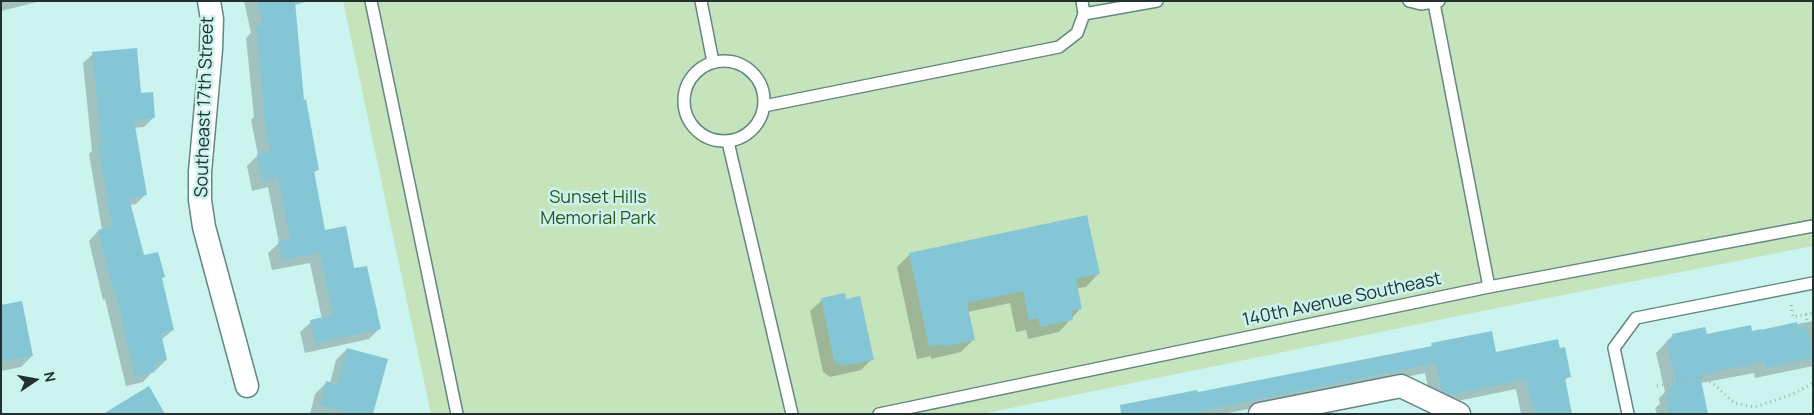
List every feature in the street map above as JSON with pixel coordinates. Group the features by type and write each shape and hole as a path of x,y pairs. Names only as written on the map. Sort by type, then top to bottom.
{"street":[{"name":"Southeast 17th Street","path":"209,1 212,19 211,49 200,172 200,200 204,227 247,386"},
{"path":"1260,414 1401,386 1459,414"}],"lane":[{"path":"371,1 457,414"},
{"path":"701,1 713,62"},
{"path":"764,106 1059,47 1077,33 1084,14 1082,1"},
{"path":"1084,14 1157,1"},
{"path":"1409,1 1421,4 1437,2 1489,287"},
{"path":"726,61 750,70 758,81 763,93 764,106 760,119 752,130 741,138 728,142 714,141 702,136 692,127 685,115 683,102 685,88 696,72 713,62 726,61"},
{"path":"728,142 792,414"},
{"name":"140th Avenue Southeast","path":"879,414 1489,287 1813,226"},
{"path":"1628,414 1614,348 1636,318 1813,284"}],"path":[{"path":"1791,302 1793,317 1813,313"},
{"path":"1806,314 1813,349"},
{"path":"1657,386 1699,376 1715,385 1734,403 1755,407 1793,394 1813,384"}],"green space":[{"name":"Sunset Hills Memorial Park","path":"343,1 1813,1 1813,246 1497,308 982,414 431,414"}],"building":[{"path":"257,1 295,1 304,100 306,99 319,170 314,171 325,230 346,226 354,268 367,266 381,329 315,343 310,320 333,315 320,253 282,260 278,241 290,239 278,177 262,181 257,154 270,152 262,108 264,107 256,26 263,25"},
{"path":"137,48 141,93 153,92 155,118 134,120 147,195 129,198 144,255 158,252 165,277 162,278 174,330 161,333 167,360 153,364 155,372 135,377 115,290 113,290 98,230 112,226 98,143 101,142 92,52"},
{"path":"1087,215 1100,274 1076,279 1082,309 1071,311 1073,320 1040,327 1038,318 1029,320 1023,291 967,303 975,340 944,347 943,344 929,347 909,253"},
{"path":"845,293 846,299 860,296 874,360 842,366 834,361 821,298"},
{"path":"22,301 33,356 1,362 1,305"},
{"path":"1797,322 1798,328 1806,326 1813,358 1766,368 1765,362 1700,375 1708,414 1670,414 1666,396 1671,395 1670,386 1676,384 1667,340 1673,339 1672,334 1705,327 1707,334 1751,325 1752,331"},
{"path":"1492,331 1496,352 1558,339 1560,348 1565,347 1571,377 1565,378 1572,414 1536,414 1535,408 1532,408 1526,379 1449,395 1441,391 1436,363 1201,411 1202,414 1121,414 1120,405 1197,390 1198,392 1432,346 1431,343"},
{"path":"347,348 388,359 373,414 353,414 320,405 326,381 337,384"},
{"path":"149,386 165,414 103,414"}]}
